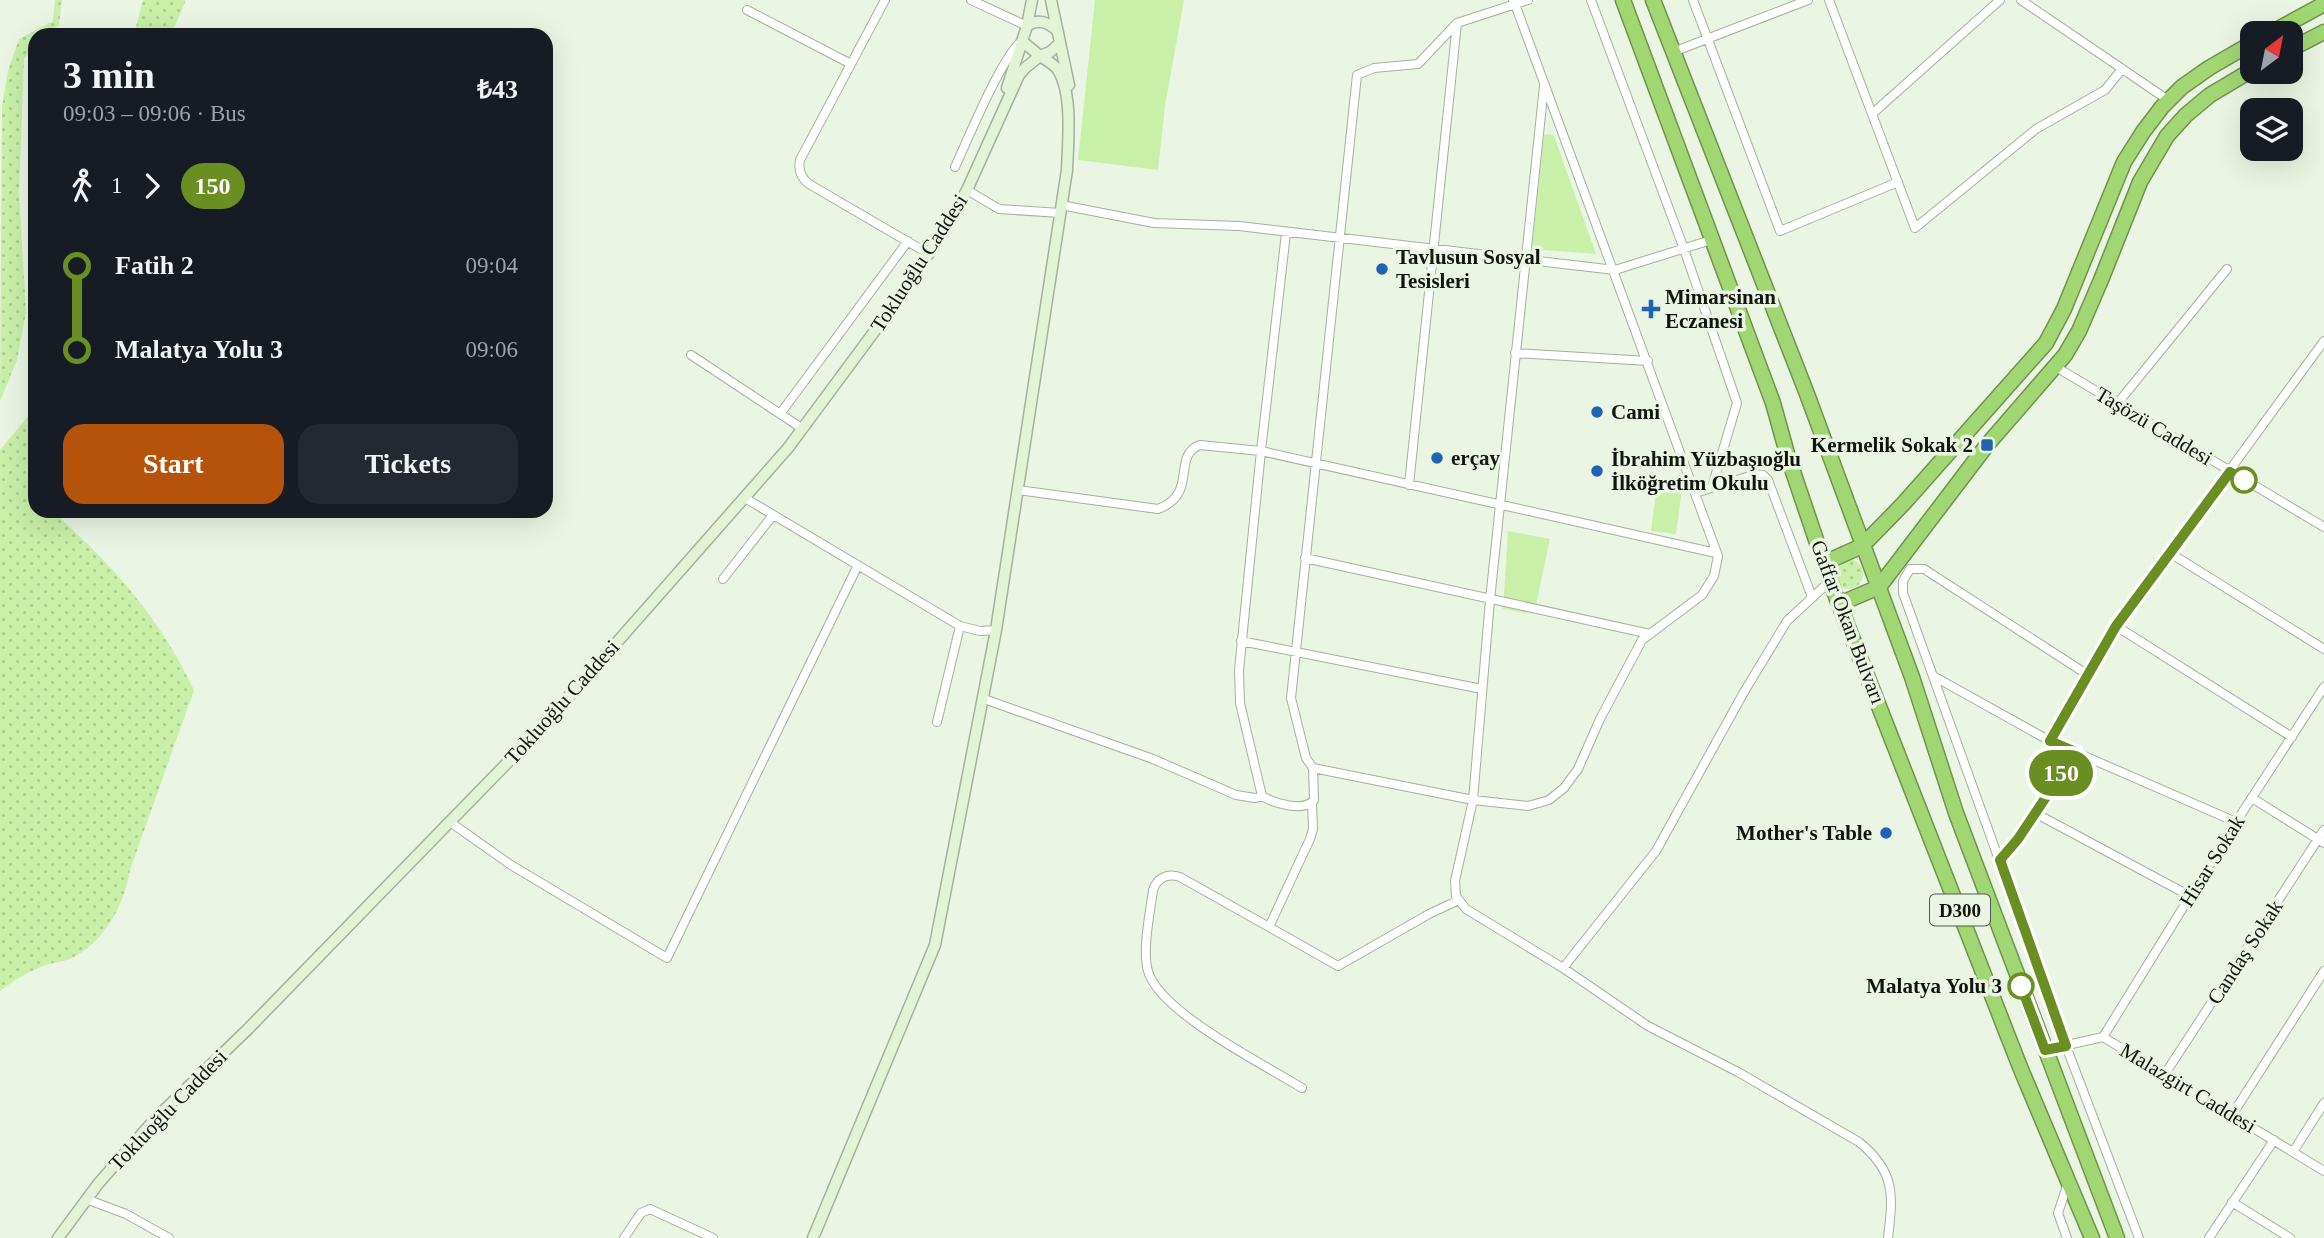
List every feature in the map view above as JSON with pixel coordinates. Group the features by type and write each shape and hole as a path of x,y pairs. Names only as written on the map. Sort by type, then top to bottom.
{"highway":[{"name":"Gaffar Okan Bulvarı","path":"1623,0 1773,402 1788,457 1830,582 2020,1067 2092,1238"},
{"name":"Gaffar Okan Bulvarı","path":"1653,0 1807,394 1912,677 1956,813 2117,1238"},
{"path":"2293,21 2324,4"},
{"path":"2303,43 2324,32"},
{"path":"1824,563 1862,546 1904,503 2046,343 2064,309 2124,162 2143,132 2168,100 2195,77 2240,50"},
{"path":"1839,604 1879,587 1987,445 2056,367 2079,331 2140,181 2157,150 2196,106 2240,76"}],"street":[{"path":"885,0 800,160 800,173 810,184 929,254"},
{"path":"971,0 1027,26 1043,22 1057,30"},
{"name":"Tokluoğlu Caddesi","path":"1001,115 1004,95 1027,26 1032,0"},
{"path":"813,1238 935,945 984,699 1067,170 1069,86 1051,0"},
{"path":"1269,927 1311,839 1313,829 1313,768 1306,758 1291,698 1357,75 1374,68 1418,64 1457,23 1514,2 1528,0"},
{"path":"1591,0 1684,249 1737,404 1712,487"},
{"path":"1693,0 1780,231 1898,182"},
{"path":"1673,52 1808,0"},
{"path":"1829,0 1915,228 2036,129 2105,90 2122,69"},
{"path":"1872,114 2000,0"},
{"path":"2021,0 2168,100"},
{"path":"1313,768 1473,800 1528,806 1542,803 1561,792 1578,769 1600,719 1642,640 1696,601 1707,589 1716,569 1716,553 1648,361 1514,2"},
{"path":"747,10 851,64"},
{"path":"1409,485 1457,23"},
{"path":"955,167 1005,63 1015,46 1022,41 1058,70 1067,102"},
{"path":"1040,56 1060,43"},
{"name":"Tokluoğlu Caddesi","path":"58,1238 130,1146 184,1088 248,1029 549,719 803,429 929,254 967,190 1022,71 1040,56"},
{"path":"1545,83 1490,600 1473,800 1455,881 1456,896 1466,909 1563,968 1648,1026 1797,1105 1868,1149 1882,1166 1891,1190 1893,1199 1888,1238"},
{"path":"967,190 999,209 1061,209 1181,226 1239,226 1615,270 1711,240"},
{"path":"1262,796 1240,703 1241,641 1286,233"},
{"path":"780,414 908,241"},
{"path":"2117,404 2227,269"},
{"path":"2050,741 2116,626 2324,341"},
{"path":"1515,353 1648,361"},
{"path":"691,355 803,429"},
{"name":"Taşözü Caddesi","path":"2056,367 2324,527"},
{"path":"1018,490 1158,509 1172,502 1179,492 1186,458 1194,447 1200,445 1261,451 1716,553"},
{"path":"1695,493 1756,474 1763,475 1768,480 1812,597"},
{"path":"745,498 960,626 979,631 996,630"},
{"path":"723,579 773,515"},
{"path":"2170,554 2324,649"},
{"path":"1305,558 1650,634"},
{"path":"450,822 511,865 667,958 858,565"},
{"path":"2088,675 1924,569 1917,567 1906,574 1903,593 2138,1238"},
{"path":"1563,968 1656,851 1744,692 1787,621 1830,582"},
{"path":"937,722 960,626"},
{"path":"2116,626 2291,737"},
{"path":"1241,641 1482,689"},
{"path":"1935,677 2050,741 2236,822"},
{"name":"Hisar Sokak","path":"2104,1037 2190,895 2324,687"},
{"path":"984,699 1153,759 1236,796 1255,799 1262,796 1303,807 1312,803"},
{"path":"2000,860 2018,839 2076,752"},
{"path":"2252,798 2321,841"},
{"path":"2035,813 2190,895"},
{"name":"Candaş Sokak","path":"2165,1074 2321,841 2324,830"},
{"path":"1302,1088 1206,1030 1155,988 1146,966 1153,890 1157,881 1165,876 1180,877 1338,966 1459,900"},
{"path":"2232,1115 2324,971"},
{"name":"Malazgirt Caddesi","path":"2045,1050 2104,1037 2324,1171"},
{"path":"2293,1152 2324,1103"},
{"path":"2209,1238 2274,1140"},
{"path":"2067,1238 2059,1213 2068,1180"},
{"path":"86,1199 126,1214 169,1238"},
{"path":"2232,1202 2290,1238"},
{"path":"624,1238 641,1213 650,1209 713,1238"}],"green space":[{"path":"55,0 62,0 59,25 56,28 40,28 53,21"},
{"path":"143,0 186,0 174,28 136,28"},
{"path":"1095,0 1184,0 1165,106 1158,170 1078,160"},
{"path":"28,34 28,54 24,58 19,193 26,312 17,360 0,401 2,106 8,71 19,39"},
{"path":"1544,135 1554,136 1596,254 1532,249"},
{"path":"28,416 28,518 60,518 100,557 152,618 194,690 130,870 123,897 110,922 82,952 70,959 31,971 0,991 0,450"},
{"path":"1657,485 1682,489 1676,534 1651,531"},
{"path":"1508,531 1550,539 1534,614 1503,609"},
{"path":"1848,559 1859,563 1863,574 1859,585 1848,589 1837,585 1833,574 1837,563"}],"bus line":[{"name":"150","path":"2021,986 2045,1050 2066,1046 2000,860 2018,839 2076,752 2050,741 2116,626 2230,472 2244,480"}],"place":[{"name":"Tavlusun Sosyal Tesisleri","path":"1382,269"},
{"name":"Mimarsinan Eczanesi","path":"1651,309"},
{"name":"Cami","path":"1597,412"},
{"name":"Kermelik Sokak 2","path":"1987,445"},
{"name":"erçay","path":"1437,458"},
{"name":"İbrahim Yüzbaşıoğlu İlköğretim Okulu","path":"1597,471"},
{"name":"Mother's Table","path":"1886,833"},
{"name":"Malatya Yolu 3","path":"2021,986"}]}
